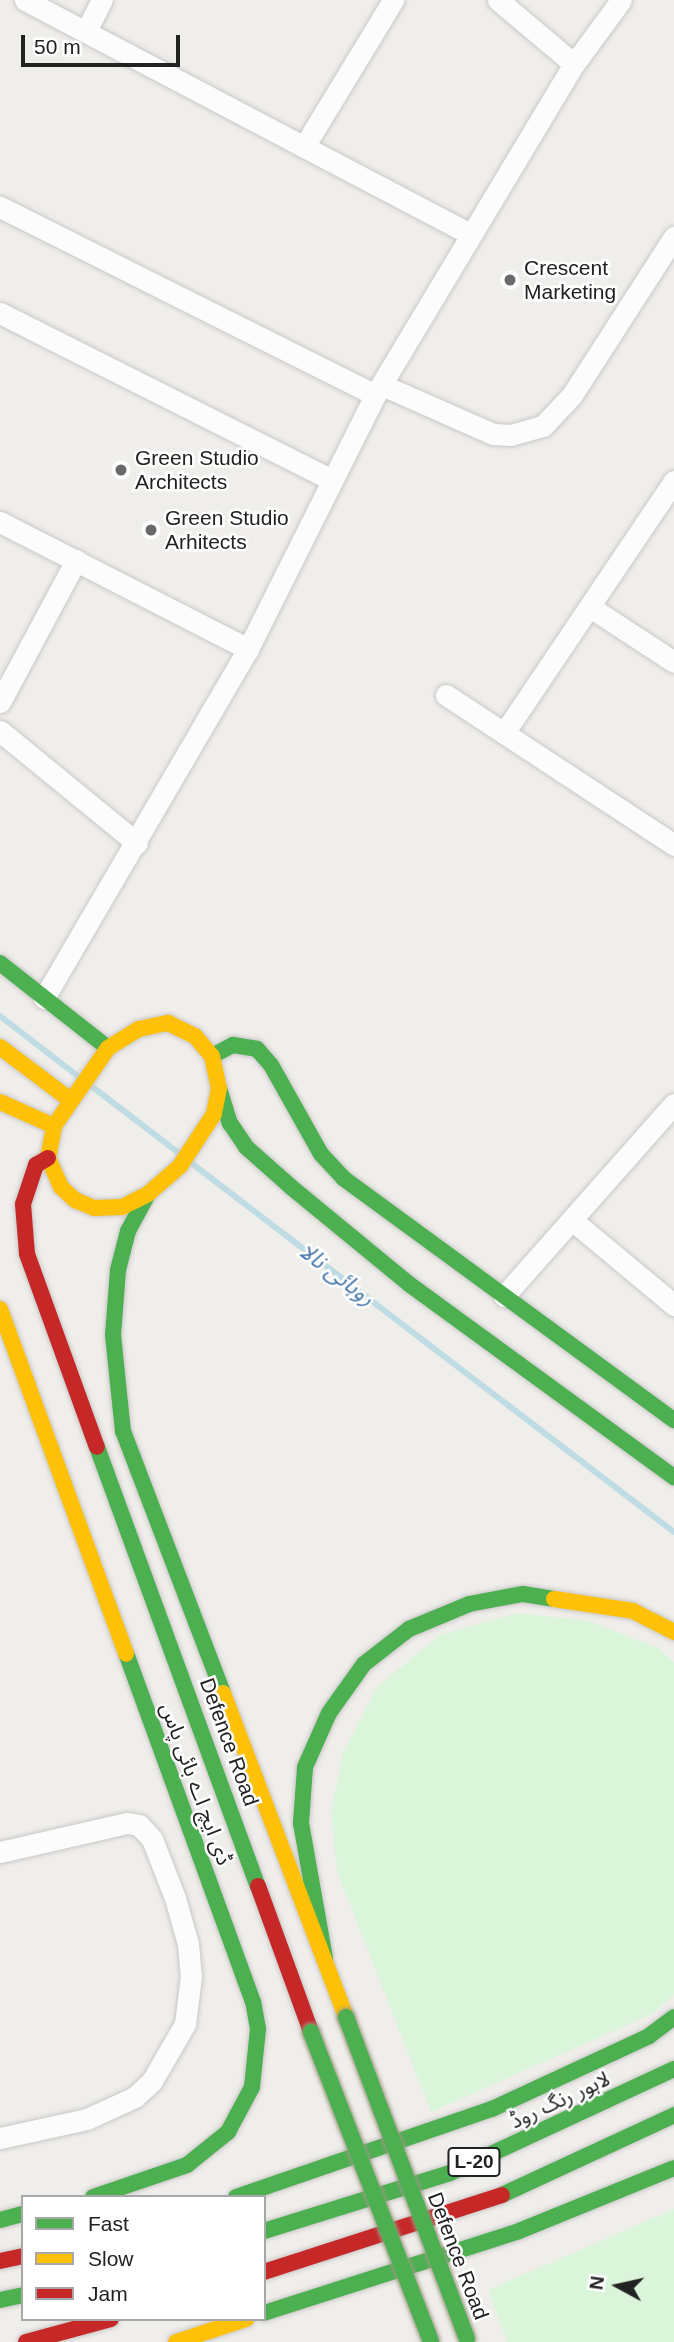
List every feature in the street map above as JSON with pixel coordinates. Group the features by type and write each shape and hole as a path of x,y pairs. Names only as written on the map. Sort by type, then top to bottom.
{"main road":[{"path":"0,964 108,1048"},
{"path":"219,1088 214,1114 201,1138 180,1166 148,1194 122,1207 94,1208 75,1200 61,1187 48,1158 54,1126 69,1099 108,1048 139,1029 168,1023 195,1036 212,1056 230,1123 246,1147 409,1284 674,1477"},
{"path":"212,1056 233,1045 257,1049 271,1065 321,1154 343,1178 674,1420"},
{"path":"0,1047 69,1099"},
{"path":"0,1102 54,1126"},
{"name":"Defence Road","path":"48,1158 36,1165 23,1204 27,1254 311,2032 431,2342"},
{"name":"Defence Road","path":"148,1194 128,1231 118,1270 113,1335 123,1431 468,2341"},
{"name":"ڈی ایچ اے بائی پاس","path":"0,1309 253,2002 258,2029 252,2087 228,2132 187,2165 99,2195"},
{"path":"325,1958 301,1823 305,1768 329,1713 363,1664 409,1629 469,1604 523,1594 633,1611 674,1632"},
{"path":"242,2195 492,2109 649,2036 674,2017"},
{"name":"لاہور رنگ روڈ","path":"266,2230 450,2173 674,2069"},
{"name":"L-20","path":"266,2271 506,2194 674,2116"},
{"path":"266,2312 519,2231 674,2168"},
{"path":"0,2220 21,2215"},
{"path":"0,2261 21,2256"},
{"path":"0,2300 21,2295"},
{"path":"26,2342 104,2321"},
{"path":"176,2342 240,2321"}],"street":[{"path":"25,0 470,233"},
{"path":"86,31 102,0"},
{"path":"305,145 393,0"},
{"path":"498,0 574,64"},
{"path":"44,998 248,649 379,390 470,233 574,64 621,0"},
{"path":"0,207 379,390 493,434 512,435 542,426 572,395 674,237"},
{"path":"0,313 332,480"},
{"path":"504,733 671,492"},
{"path":"0,522 248,649"},
{"path":"0,702 76,560"},
{"path":"590,607 674,662"},
{"path":"446,695 674,845"},
{"path":"0,731 136,843"},
{"path":"505,1296 674,1104"},
{"path":"572,1220 674,1305"},
{"path":"0,1852 127,1823 139,1825 152,1839 175,1898 188,1944 191,1976 184,2024 152,2081 135,2097 87,2119 0,2138"}],"green space":[{"path":"518,1613 588,1621 658,1648 674,1662 674,1995 652,2014 431,2112 337,1871 331,1812 343,1753 377,1687 440,1635"},
{"path":"674,2209 674,2342 507,2342 488,2290"}],"waterway":[{"name":"روہائی نالا","path":"0,1016 79,1077"},
{"name":"روہائی نالا","path":"90,1085 179,1153"},
{"name":"روہائی نالا","path":"190,1162 674,1532"}],"traffic: fast":[{"path":"0,963 108,1048"},
{"path":"212,1056 233,1045 257,1049 271,1065 321,1154 343,1178 674,1420"},
{"path":"219,1088 230,1123 246,1147 291,1187 409,1284 674,1477"},
{"path":"148,1194 128,1231 118,1270 113,1335 123,1431 223,1693"},
{"path":"97,1447 258,1886"},
{"path":"325,1958 301,1823 305,1767 329,1713 364,1664 409,1629 469,1604 523,1594 554,1599"},
{"path":"99,2195 187,2165 228,2132 252,2087 258,2029 253,2002 126,1654"},
{"path":"346,2017 467,2339"},
{"path":"242,2195 492,2109 649,2036 674,2017"},
{"path":"311,2032 431,2342"},
{"path":"266,2230 450,2173 674,2069"},
{"path":"502,2195 674,2115"},
{"path":"266,2312 519,2231 674,2168"},
{"path":"0,2220 21,2215"},
{"path":"0,2300 21,2295"}],"traffic: slow":[{"path":"168,1023 195,1036 212,1056 219,1088 214,1114 180,1166 148,1194 122,1207 94,1208 75,1200 61,1187 48,1158 54,1126 108,1048 139,1029 168,1023"},
{"path":"0,1047 69,1099"},
{"path":"0,1102 54,1126"},
{"path":"0,1309 126,1654"},
{"path":"554,1599 633,1611 674,1632"},
{"path":"223,1693 346,2017"},
{"path":"176,2342 240,2321"}],"traffic: jam":[{"path":"48,1158 36,1165 23,1204 27,1254 97,1447"},
{"path":"258,1886 311,2032"},
{"path":"266,2271 502,2195"},
{"path":"0,2261 21,2256"},
{"path":"26,2342 104,2321"}],"place":[{"name":"Crescent Marketing","path":"510,280"},
{"name":"Green Studio Architects","path":"121,470"},
{"name":"Green Studio Arhitects","path":"151,530"}]}
